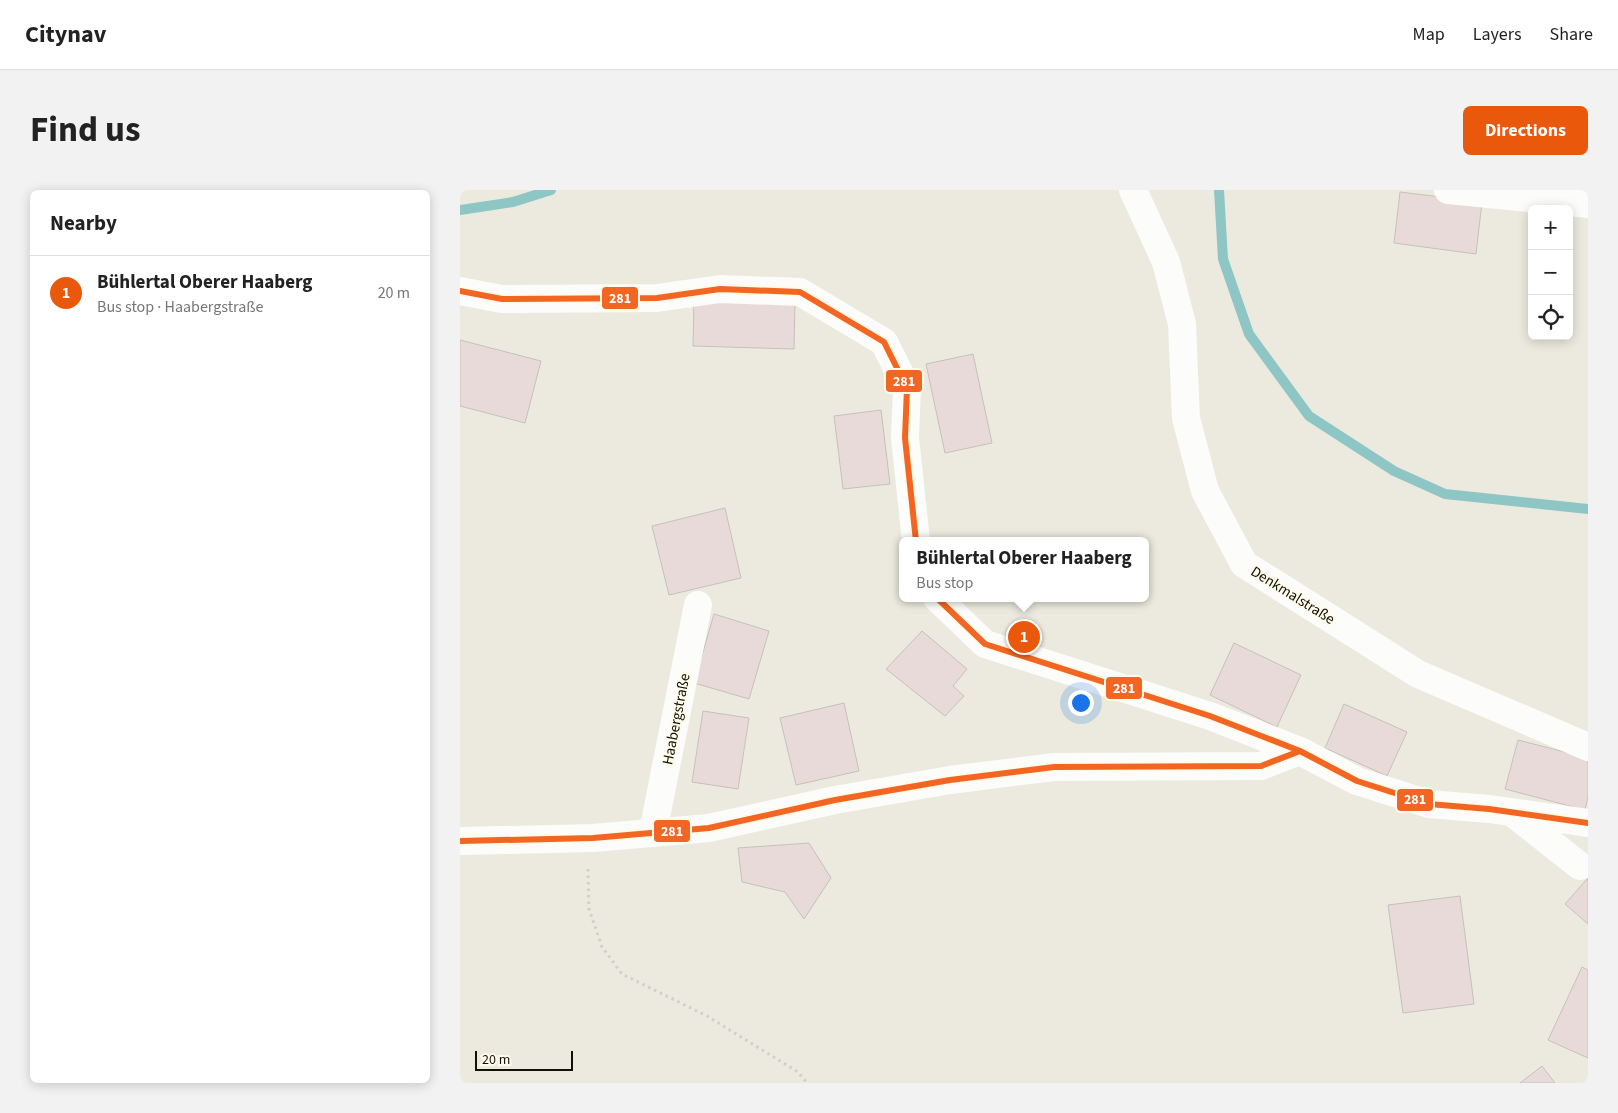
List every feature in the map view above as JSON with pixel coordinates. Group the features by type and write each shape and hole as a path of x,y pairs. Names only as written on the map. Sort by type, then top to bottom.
{"street":[{"name":"Denkmalstraße","path":"1133,190 1166,262 1182,324 1186,418 1205,490 1244,564 1418,674 1588,747"},
{"path":"1448,190 1588,204"},
{"path":"460,291 502,299 657,298 720,289 800,292 884,342 906,388 904,438 916,537"},
{"path":"941,602 985,644 1210,716 1300,751 1357,781 1429,804 1510,812 1588,823"},
{"name":"Haabergstraße","path":"653,832 698,605"},
{"path":"460,841 593,838 710,828 835,800 959,779 1054,767 1261,766 1300,751"},
{"path":"1510,812 1580,866"}],"path":[{"path":"593,838 588,869 589,909 602,947 622,974 707,1016 798,1072 807,1083"}],"building":[{"path":"1400,192 1482,202 1476,254 1394,243"},
{"path":"694,300 795,302 794,349 693,346"},
{"path":"460,340 541,361 525,423 460,406"},
{"path":"973,354 992,443 945,453 926,364"},
{"path":"881,410 890,484 843,489 834,416"},
{"path":"725,508 741,578 669,595 652,526"},
{"path":"714,614 769,631 749,699 694,683"},
{"path":"922,631 967,669 953,686 964,696 945,716 886,669"},
{"path":"1234,643 1301,675 1277,727 1210,695"},
{"path":"844,703 859,771 796,785 780,718"},
{"path":"1344,704 1407,732 1387,776 1325,748"},
{"path":"703,711 749,718 738,789 692,782"},
{"path":"1518,740 1588,758 1588,797 1585,810 1505,789"},
{"path":"809,843 831,878 804,919 785,892 742,882 738,848"},
{"path":"1588,878 1588,924 1565,904"},
{"path":"1460,896 1474,1004 1403,1013 1388,905"},
{"path":"1582,967 1588,970 1588,1058 1548,1040"},
{"path":"1542,1066 1555,1083 1520,1083"}],"waterway":[{"path":"460,210 513,202 551,190"},
{"path":"1219,190 1223,259 1249,334 1309,416 1394,471 1445,494 1588,509"}],"transit line":[{"name":"281","path":"460,291 502,299 657,298 720,289 800,292 884,342 907,388 905,438 916,537"},
{"name":"281","path":"941,602 985,644 1210,716 1300,751 1357,781 1429,804 1489,809 1588,823"},
{"name":"281","path":"460,841 593,838 709,828 835,800 950,780 1054,767 1261,766 1300,751"}],"place":[{"name":"Bühlertal Oberer Haaberg","path":"1024,637"}]}
